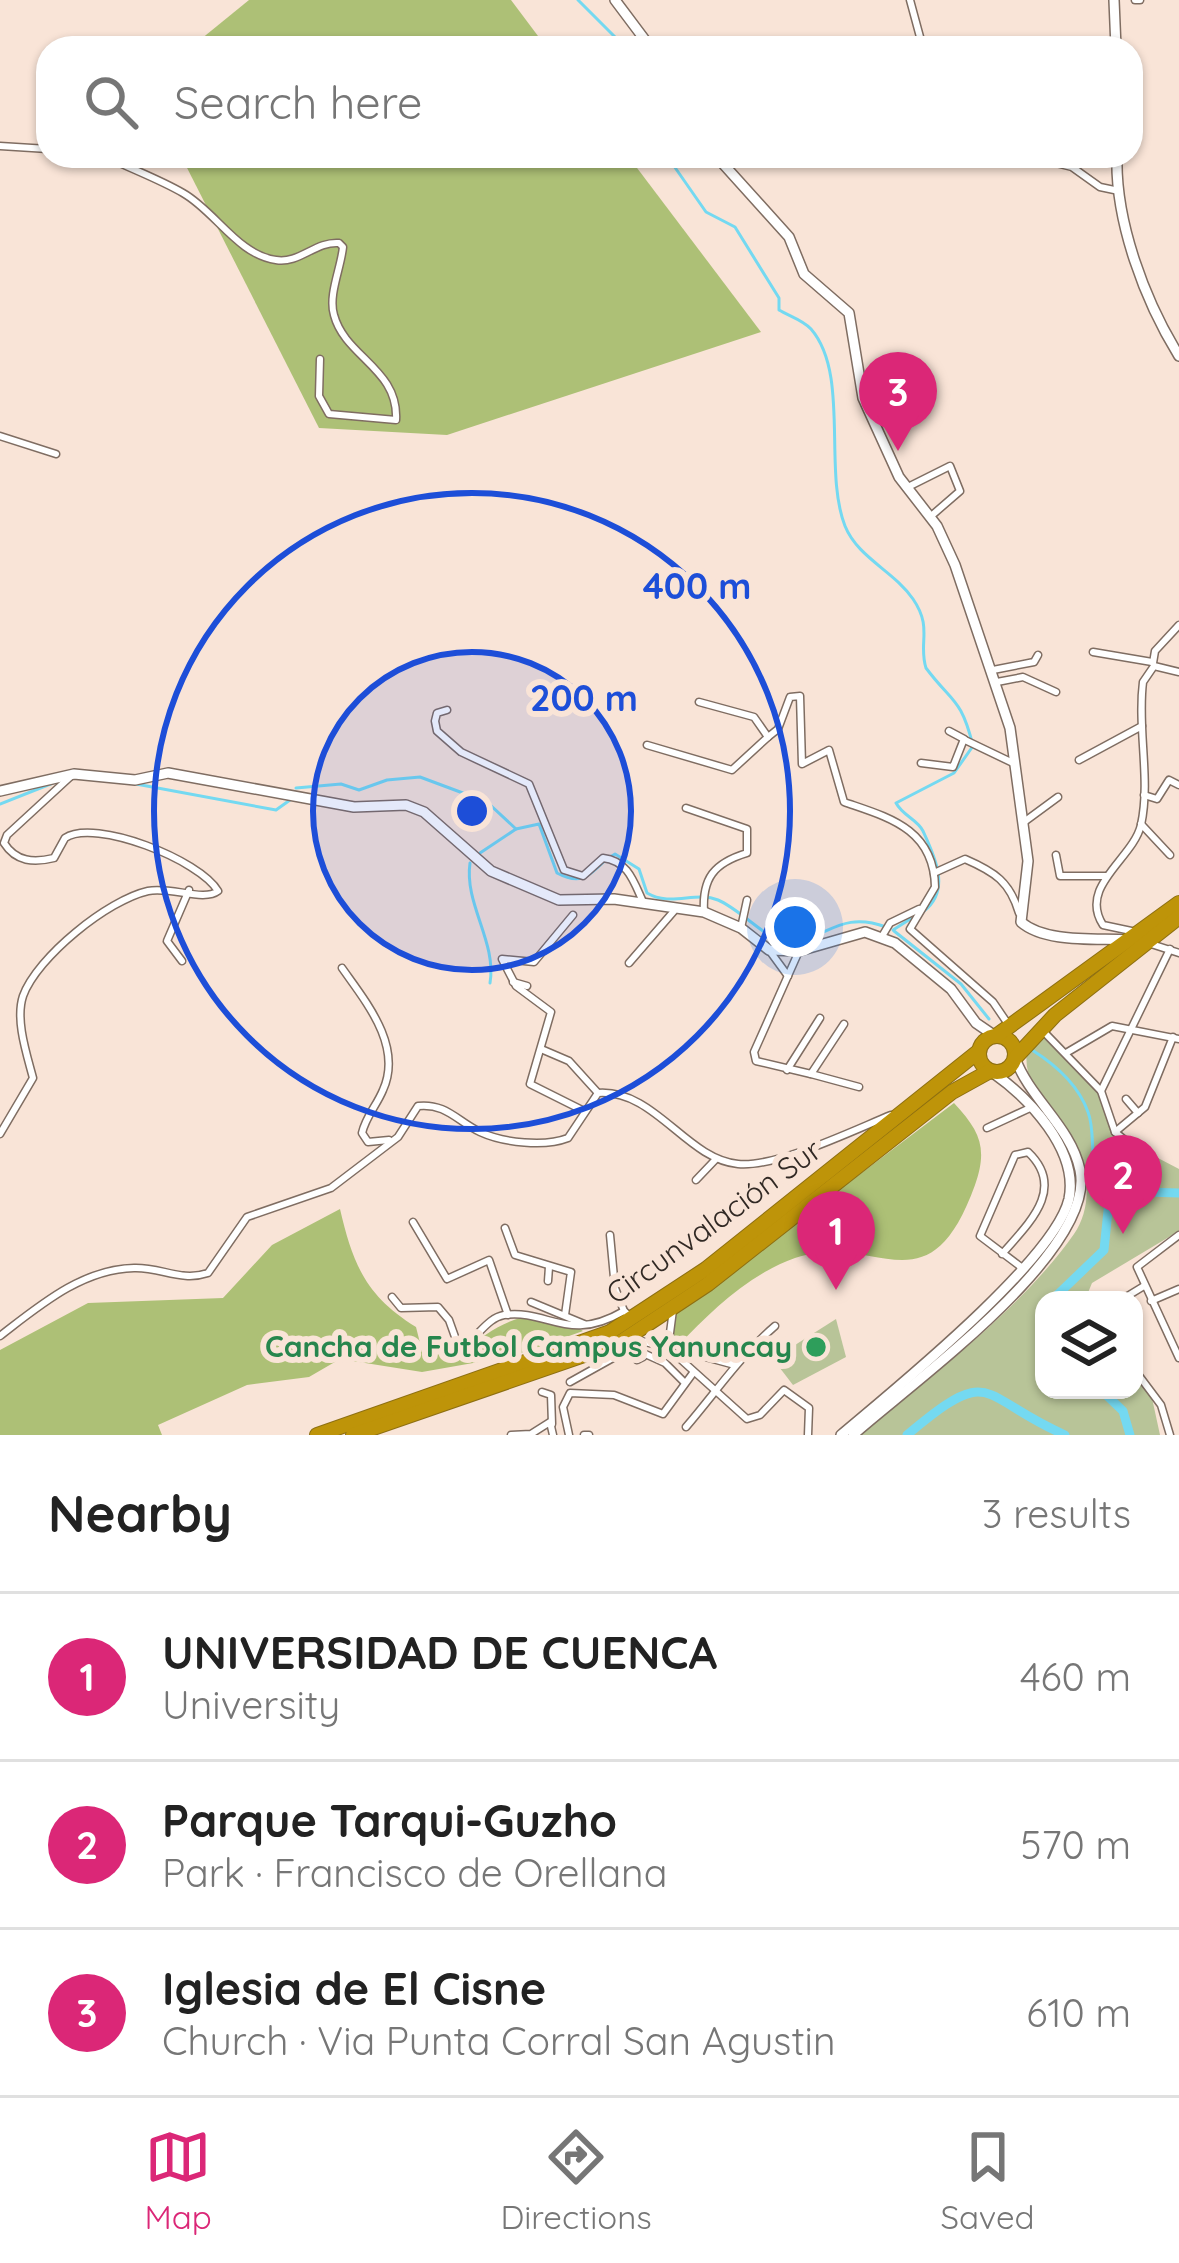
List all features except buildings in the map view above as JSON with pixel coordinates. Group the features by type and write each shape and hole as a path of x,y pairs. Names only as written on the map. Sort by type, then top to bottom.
{"highway":[{"name":"Circunvalación Sur","path":"353,1435 619,1343 674,1309 952,1092 991,1072 1005,1071 1040,1028 1179,903"},
{"name":"Circunvalación Sur","path":"317,1435 574,1348 706,1269 1000,1033 1101,959 1179,917"},
{"path":"1000,1033 1011,1042 1015,1058"},
{"path":"979,1049 980,1062 991,1072"}],"main road":[{"path":"615,0 642,36"},
{"path":"1114,0 1116,36"},
{"path":"727,168 789,237 804,274 849,313 862,398 906,488 930,518 956,565 995,676 1016,765 1028,861 1019,914 1030,929 1137,938"},
{"path":"1117,168 1118,191 1150,303 1179,356"},
{"path":"0,791 74,774 135,779 168,773 354,807 406,805 424,812 491,871 560,900 595,897 674,910 703,903 746,913 769,950 799,951 847,934 882,935 940,979 976,1023 1000,1033"},
{"path":"1099,938 1108,949 1101,959"},
{"path":"976,1023 979,1049"},
{"path":"853,1435 972,1336 1073,1222 1082,1194 1078,1161 1015,1058"},
{"path":"841,1435 971,1321 1053,1232 1070,1189 1064,1153 1030,1108 991,1072"}],"street":[{"path":"910,0 920,36"},
{"path":"0,146 36,148"},
{"path":"130,168 183,193 222,229 277,261 333,242 343,247 333,314 355,351 382,370 396,419 329,413 319,396 320,359"},
{"path":"1073,168 1100,187 1118,191"},
{"path":"0,436 56,454"},
{"path":"906,488 950,466 960,491 930,518"},
{"path":"1101,1090 1175,951 1099,920 1106,876 1141,824 1143,682 1179,625"},
{"path":"1094,652 1179,672"},
{"path":"995,676 1034,662 1038,655"},
{"path":"995,676 1023,677 1057,692"},
{"path":"647,745 732,770 778,729 790,697 800,695 802,764 829,750 844,802 894,818 921,844 937,870 934,887 910,929 992,1002 1000,1033"},
{"path":"699,702 754,717 768,737"},
{"path":"447,710 437,713 435,722 448,743 529,784 564,870 583,876 610,859 625,866 644,904"},
{"path":"1079,760 1142,726"},
{"path":"949,731 1016,765"},
{"path":"921,763 949,770 971,742"},
{"path":"0,1134 34,1078 21,1018 24,995 66,942 113,904 150,890 189,890 205,897 218,891 210,879 167,854 88,830 65,838 54,858 20,860 11,853 4,843 7,836 74,774"},
{"path":"1144,795 1157,799 1169,780 1179,785"},
{"path":"1020,823 1058,797"},
{"path":"686,808 747,829 750,835 747,853 714,869 703,903"},
{"path":"1141,824 1170,855"},
{"path":"1056,855 1060,876 1106,876"},
{"path":"937,870 965,860 991,871 1012,890 1019,914"},
{"path":"182,961 167,941 189,890"},
{"path":"882,935 890,923 921,908"},
{"path":"629,962 637,961 674,910"},
{"path":"573,915 534,962 502,956 513,982 551,1013 530,1084 584,1111"},
{"path":"769,950 790,978"},
{"path":"799,951 754,1052 761,1065 859,1087"},
{"path":"342,968 379,1027 389,1055 385,1088 362,1133 368,1142 393,1139"},
{"path":"513,982 527,986"},
{"path":"787,1070 820,1018"},
{"path":"811,1073 844,1024"},
{"path":"1065,1054 1106,1028 1135,1027 1176,1038 1138,1113 1115,1132"},
{"path":"1040,1028 1101,1090 1115,1132 1141,1153"},
{"path":"539,1048 568,1061 598,1094 633,1100 716,1159 749,1164 916,1104"},
{"path":"0,1336 45,1301 95,1275 136,1268 180,1277 208,1273 247,1217 331,1188 393,1139 418,1106 442,1107 493,1136 542,1143 568,1138 598,1094"},
{"path":"1126,1099 1138,1113"},
{"path":"987,1129 1030,1108"},
{"path":"1002,1254 1044,1202 1046,1185 1028,1152 1015,1155 1005,1169 980,1234 1002,1254 1017,1266"},
{"path":"696,1180 716,1159"},
{"path":"413,1222 447,1279 489,1260 508,1315"},
{"path":"506,1228 515,1255 571,1272 565,1315"},
{"path":"392,1297 401,1308 438,1307 449,1320 459,1348 493,1320 508,1315 587,1325 629,1315 615,1288 610,1235"},
{"path":"1179,1235 1140,1261 1144,1286 1179,1358"},
{"path":"548,1282 550,1268"},
{"path":"1136,1291 1144,1286"},
{"path":"1151,1301 1179,1289"},
{"path":"531,1302 587,1325"},
{"path":"668,1348 674,1309"},
{"path":"686,1427 735,1365 775,1326"},
{"path":"619,1343 644,1339 668,1348 747,1419 760,1415 782,1389 809,1405 808,1435"},
{"path":"569,1382 622,1353 638,1353 660,1360 685,1383"},
{"path":"698,1355 735,1365"},
{"path":"569,1435 563,1407 570,1393 614,1395 659,1414 693,1373"},
{"path":"1143,1381 1161,1405 1170,1435"},
{"path":"542,1392 551,1394 553,1435"},
{"path":"511,1435 552,1424"}],"green space":[{"path":"249,0 511,0 538,36 205,36"},
{"path":"187,168 637,168 761,332 447,435 319,428"},
{"path":"1043,1035 1099,1092 1112,1134 1179,1169 1179,1231 1092,1283 1089,1291 1035,1291 1035,1399 1143,1399 1143,1386 1152,1398 1160,1435 861,1435 1003,1314 1078,1227 1087,1195 1084,1172 1031,1082 1027,1050"},
{"path":"954,1103 975,1131 981,1161 957,1224 938,1247 919,1258 898,1260 824,1252 795,1258 746,1284 678,1346 670,1342 666,1333 671,1317"},
{"path":"340,1209 364,1277 385,1303 416,1327 422,1351 461,1353 505,1324 534,1316 566,1322 583,1331 513,1356 422,1372 340,1359 309,1377 247,1385 158,1425 162,1435 0,1435 0,1350 88,1303 223,1298 272,1245"},
{"name":"Cancha de Futbol Campus Yanuncay","path":"836,1319 846,1357 793,1385 773,1359"}],"waterway":[{"path":"578,0 614,36"},
{"path":"675,168 706,212 735,227 779,298 779,310 808,326 823,348 830,371 836,478 845,526 858,547 913,599 924,627 926,668 955,702 969,730 973,746 954,773 896,803 920,827 936,862 937,893 924,911"},
{"path":"296,788 341,784 359,790 387,780 420,777 487,802 516,829 539,824 557,873 568,878 583,878 615,854 639,869 647,893 665,899 718,900 781,942 857,922 886,927"},
{"path":"0,804 53,783"},
{"path":"136,784 276,810 290,800"},
{"path":"480,853 516,829"},
{"path":"470,863 472,893 489,953 490,983"},
{"path":"893,930 915,916"},
{"path":"894,931 961,984 989,1019"},
{"path":"1032,1050 1065,1076 1084,1102 1097,1174 1110,1191"},
{"path":"1061,1291 1104,1250 1110,1191 1179,1193"},
{"path":"907,1435 935,1412 972,1393 986,1393 1065,1435"},
{"path":"1110,1399 1123,1411 1130,1435"}],"place":[{"name":"Iglesia de El Cisne","path":"898,451"},
{"name":"Parque Tarqui-Guzho","path":"1123,1234"},
{"name":"UNIVERSIDAD DE CUENCA","path":"836,1290"},
{"name":"Cancha de Futbol Campus Yanuncay","path":"816,1347"}]}
